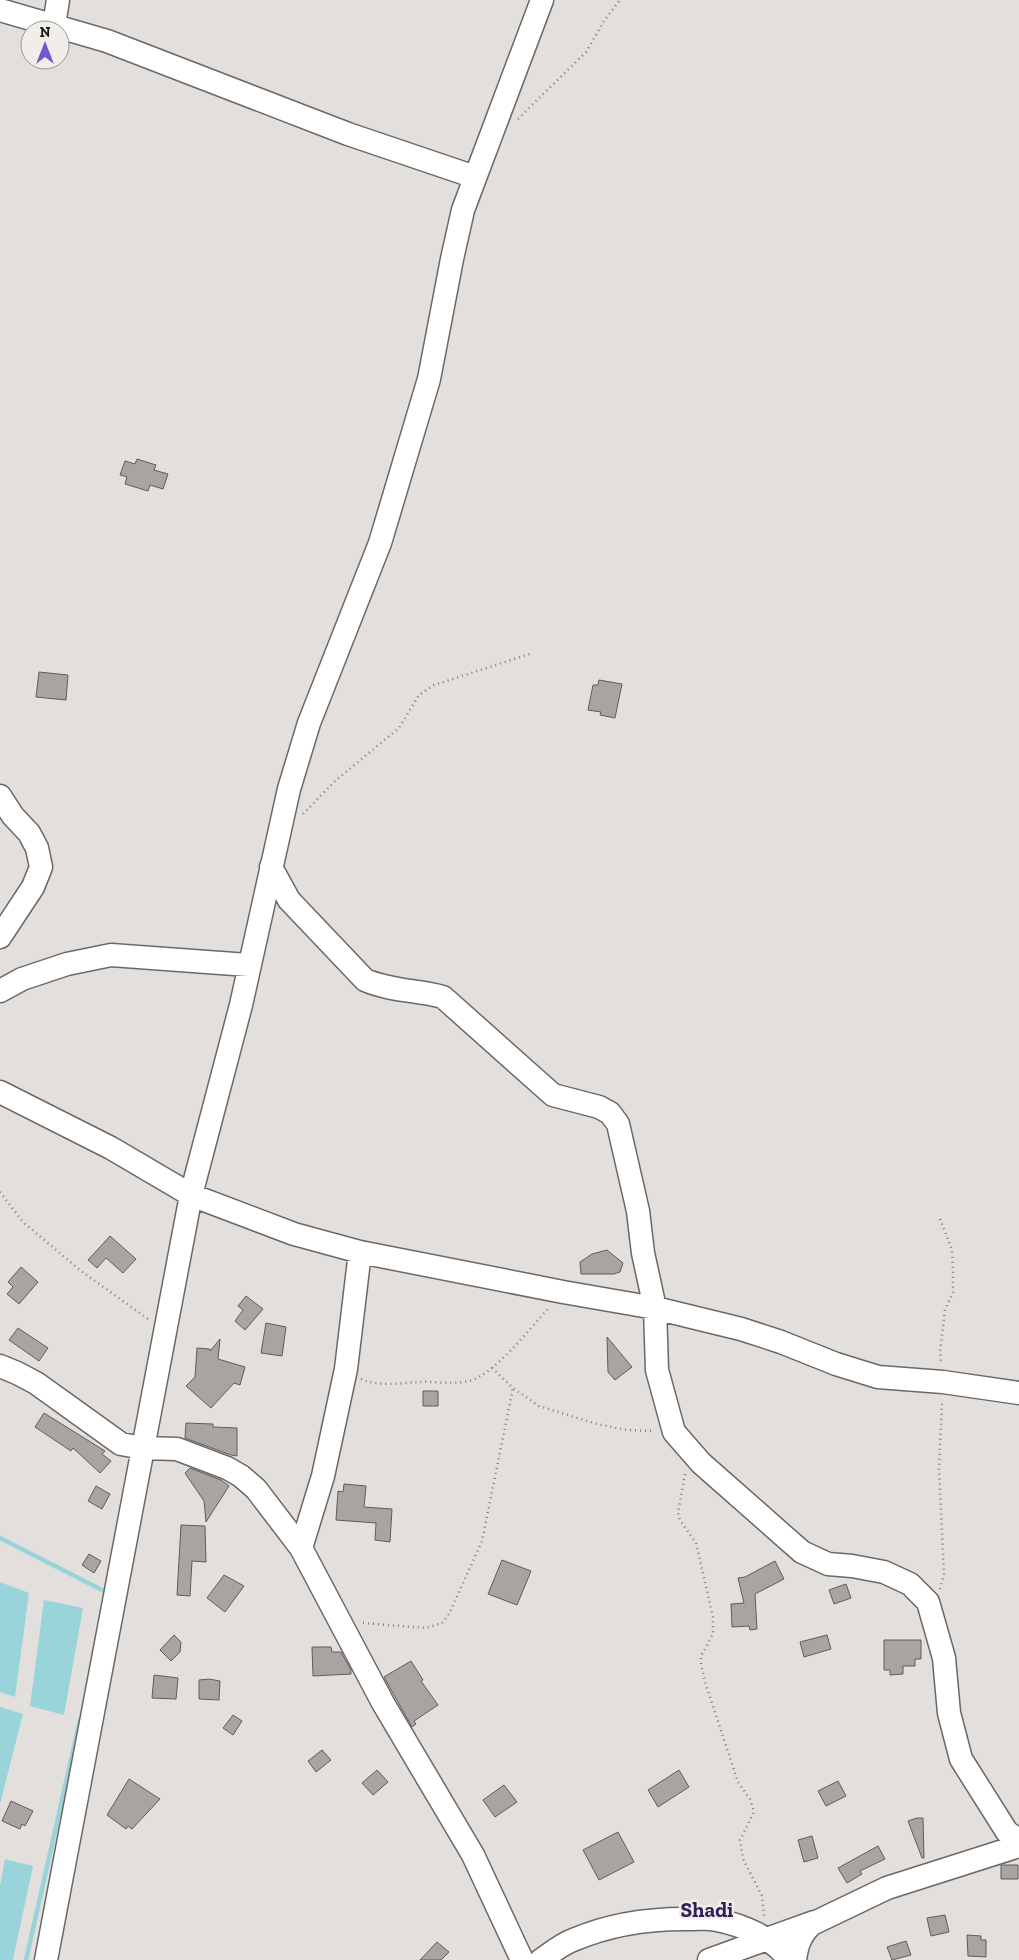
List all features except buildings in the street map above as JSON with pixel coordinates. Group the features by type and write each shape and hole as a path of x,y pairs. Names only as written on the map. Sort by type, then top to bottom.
{"street":[{"path":"55,20 58,0"},
{"path":"46,1960 191,1194 241,1005 248,965 297,758 380,543 430,379 463,210 542,0"},
{"path":"0,10 39,20"},
{"path":"70,29 116,45 348,134 475,177"},
{"path":"0,796 13,816 29,833 38,848 41,867 33,887 0,937"},
{"path":"271,867 289,900 365,980 382,987 443,997 553,1095 599,1107 610,1113 618,1124 638,1211 643,1253 655,1308 657,1370 674,1432 702,1463 802,1552 828,1564 884,1572 910,1584 928,1602 944,1658 949,1713 961,1759 1007,1832 1019,1840"},
{"path":"0,991 22,979 67,964 111,956 248,965"},
{"path":"0,1092 111,1148 191,1194 294,1234 360,1252 655,1308 740,1329 781,1342 836,1364 878,1377 943,1382 1019,1393"},
{"path":"301,1548 323,1476 346,1369 360,1252"},
{"path":"0,1366 36,1383 117,1442 143,1448 177,1449 227,1468 241,1476 256,1489 301,1548 383,1703 473,1855 522,1960"},
{"path":"795,1960 801,1936 812,1924 887,1888 1019,1846"},
{"path":"709,1960 761,1936 825,1918"},
{"path":"541,1960 572,1940 631,1923 680,1919 715,1919 761,1936 785,1954 789,1960"}],"path":[{"path":"513,124 586,52 604,21 620,0"},
{"path":"302,815 336,780 399,728 419,695 434,685 532,653"},
{"path":"0,1192 23,1222 80,1271 165,1331"},
{"path":"933,1618 944,1575 939,1469 943,1382 940,1352 945,1309 953,1293 952,1250 940,1219"},
{"path":"346,1369 362,1380 371,1383 430,1381 453,1384 471,1381 492,1368 563,1292"},
{"path":"492,1368 513,1388 538,1406 597,1424 627,1430 674,1432"},
{"path":"339,1621 426,1628 442,1623 449,1614 482,1540 513,1388"},
{"path":"689,1450 678,1513 680,1520 696,1544 713,1617 713,1634 702,1656 706,1685 738,1782 750,1799 754,1812 740,1840 743,1858 762,1896 764,1917 761,1936"}],"water":[{"path":"0,1582 29,1593 15,1697 0,1692"},
{"path":"44,1600 83,1608 64,1715 30,1706"},
{"path":"0,1707 23,1714 0,1804"},
{"path":"5,1859 33,1866 13,1960 0,1960 0,1886"}],"waterway":[{"path":"0,1538 108,1593"},
{"path":"26,1960 80,1720"}],"district":[{"name":"Shadi","path":"707,1909"}]}
